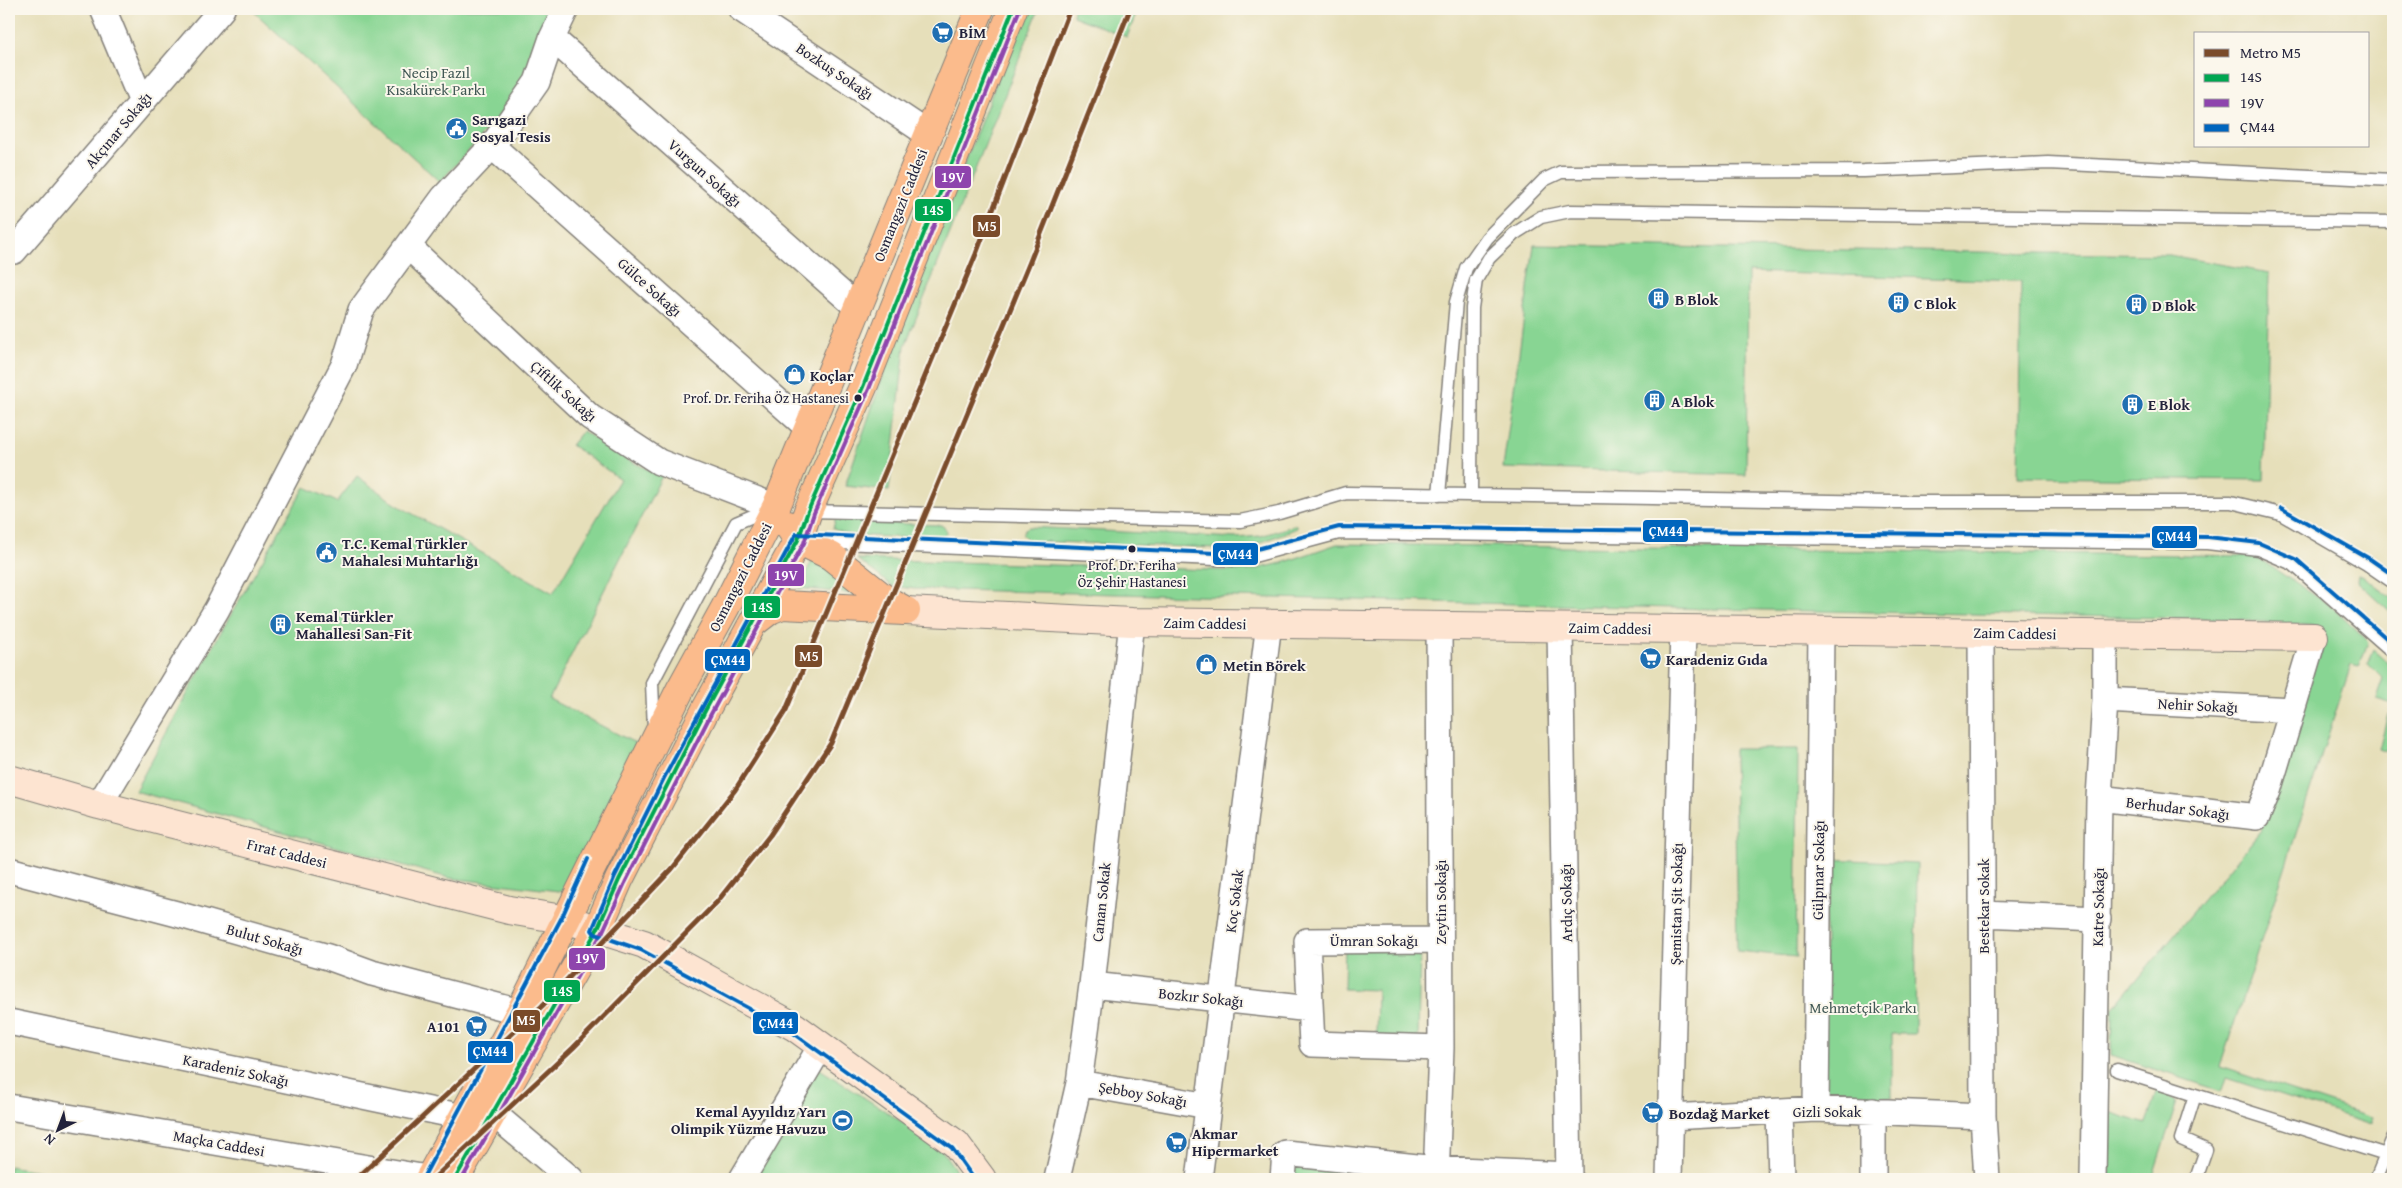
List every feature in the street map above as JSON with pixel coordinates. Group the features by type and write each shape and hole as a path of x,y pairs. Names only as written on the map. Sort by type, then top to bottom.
{"main road":[{"name":"Osmangazi Caddesi","path":"437,1179 463,1117 568,920 591,869 776,507 980,9"},
{"name":"Osmangazi Caddesi","path":"437,1179 494,1114 598,928 624,871 752,624 798,540 808,512 863,387 1013,9"},
{"path":"776,507 808,512"},
{"path":"776,507 798,540 831,556 886,600 906,611"},
{"path":"752,624 770,610 782,605 906,611"}],"street":[{"path":"103,9 142,102"},
{"name":"Akçınar Sokağı","path":"11,246 142,102 222,9"},
{"path":"98,805 217,609 344,364 361,310 444,197 492,146 537,82 552,38 566,9"},
{"name":"Bozkuş Sokağı","path":"742,9 928,134"},
{"name":"Vurgun Sokağı","path":"552,38 858,308"},
{"name":"Gülce Sokağı","path":"492,146 808,428"},
{"name":"Çiftlik Sokağı","path":"408,246 590,417 659,462 776,507"},
{"name":"Zaim Caddesi","path":"906,611 1132,622 2314,637"},
{"name":"Canan Sokak","path":"1057,1179 1079,1083 1092,985 1132,622"},
{"name":"Koç Sokak","path":"1198,1179 1269,623"},
{"name":"Zeytin Sokağı","path":"1436,1174 1441,1048 1439,626"},
{"name":"Ardıç Sokağı","path":"1560,627 1569,1177"},
{"name":"Şemistan Şit Sokağı","path":"1669,1179 1683,629"},
{"name":"Gülpınar Sokağı","path":"1816,1109 1821,630"},
{"name":"Bestekar Sokak","path":"1981,632 1983,1116 1987,1179"},
{"name":"Katre Sokağı","path":"2093,1179 2099,798 2105,700 2105,634"},
{"path":"2292,710 2314,637"},
{"name":"Nehir Sokağı","path":"2105,700 2292,710"},
{"name":"Berhudar Sokağı","path":"2099,798 2257,817 2268,792 2292,710"},
{"name":"Fırat Caddesi","path":"9,779 98,805 509,910 568,920 644,944 795,1027 956,1144 982,1179"},
{"name":"Bulut Sokağı","path":"9,870 177,914 328,958 372,973 520,1012"},
{"path":"1983,914 2098,919"},
{"name":"Ümran Sokağı","path":"1310,1009 1307,941 1440,940"},
{"name":"Bozkır Sokağı","path":"1092,985 1310,1009"},
{"path":"1310,1009 1312,1044 1441,1048"},
{"name":"Karadeniz Sokağı","path":"9,1022 463,1117"},
{"path":"742,1179 821,1046"},
{"name":"Şebboy Sokağı","path":"1079,1083 1208,1106"},
{"name":"Maçka Caddesi","path":"9,1107 437,1179"},
{"name":"Gizli Sokak","path":"1671,1117 1816,1109 1983,1116"},
{"path":"1873,1111 1873,1179"},
{"path":"1779,1112 1780,1179"},
{"path":"494,1114 571,1179"},
{"path":"1282,1179 1285,1153 1436,1174 1569,1177"}],"lane":[{"path":"1439,494 1456,302 1466,268 1487,238 1544,180 1561,172 1864,171 2048,163 2393,180"},
{"path":"1471,495 1472,308 1476,280 1489,258 1514,234 1541,217 1570,211 2393,222"},
{"path":"808,512 1240,521 1279,513 1346,493 1889,502 2231,502 2281,514 2367,564 2393,582"},
{"path":"798,540 1239,560 1339,533 2207,543 2258,549 2293,564 2393,652"},
{"path":"2117,1070 2386,1155"},
{"path":"2195,1095 2181,1139 2206,1150 2196,1179"},
{"path":"2376,1179 2393,1138"}],"green space":[{"name":"Necip Fazıl Kısakürek Parkı","path":"251,9 553,9 519,95 440,182"},
{"path":"1025,9 1039,9 905,346 889,491 845,486 896,338"},
{"path":"1074,9 1138,9 1127,37 1073,16"},
{"path":"1534,245 2169,255 2269,273 2264,480 2018,477 2021,281 1748,272 1746,475 1503,468"},
{"path":"583,431 630,461 662,476 549,699 639,745 567,892 449,878 135,791 218,637 305,487 337,502 357,476 397,505 553,593 620,479 571,445"},
{"path":"836,516 878,523 941,525 946,529 946,534 940,539 850,535 833,529"},
{"path":"1296,525 1297,528 1244,549 1029,541 1022,534 1029,527 1236,538 1261,536"},
{"path":"1337,544 2255,556 2332,607 2368,642 2359,667 2351,665 2220,1067 2371,1117 2371,1125 2226,1078 2221,1091 2111,1055 2112,1009 2261,831 2318,647 2317,626 2226,619 1714,609 915,589 892,586 857,559 1248,571 1282,563"},
{"path":"814,557 865,595 798,588"},
{"path":"2358,575 2362,575 2393,599 2393,614 2357,581"},
{"path":"2374,650 2393,667 2393,704 2376,699 2383,679 2368,664"},
{"path":"2388,714 2393,715 2393,754 2379,749"},
{"path":"1734,749 1798,749 1796,957 1737,951"},
{"name":"Mehmetçik Parkı","path":"1827,859 1917,863 1915,1034 1892,1034 1892,1097 1821,1097"},
{"path":"1345,946 1420,948 1418,1038 1376,1037 1377,990 1344,989"},
{"name":"Kemal Ayyıldız Yarı Olimpik Yüzme Havuzu","path":"815,1066 938,1145 962,1179 751,1179"},
{"path":"2157,1090 2165,1092 2177,1102 2152,1179 2109,1179 2110,1112 2146,1124"},
{"path":"1290,1160 1428,1179 1288,1179"},
{"path":"9,1166 88,1179 9,1179"}],"metro line":[{"name":"M5","path":"356,1179 542,1006 672,869 735,790 786,710 976,254 1070,9"},
{"name":"M5","path":"433,1179 573,1048 717,902 770,835 831,743 1029,264 1130,9"}],"transit line":[{"name":"14S","path":"455,1179 598,928 619,880 705,711 798,540 808,511 863,387 1013,9"},
{"name":"19V","path":"462,1179 603,931 625,883 711,714 804,543 814,513 869,389 1019,11"},
{"name":"ÇM44","path":"2281,508 2370,559 2393,575"},
{"name":"ÇM44","path":"974,1179 952,1148 792,1032 641,950 595,934 592,930 615,876 664,778 796,534 1238,554 1339,527 2208,537 2259,543 2296,559 2393,644"},
{"name":"ÇM44","path":"424,1176 562,917 588,859"}],"place":[{"name":"BİM","path":"943,32"},
{"name":"Sarıgazi Sosyal Tesis","path":"456,128"},
{"name":"B Blok","path":"1659,299"},
{"name":"C Blok","path":"1898,303"},
{"name":"D Blok","path":"2136,305"},
{"name":"Koçlar","path":"794,375"},
{"name":"Prof. Dr. Feriha Öz Hastanesi","path":"858,398"},
{"name":"A Blok","path":"1655,401"},
{"name":"E Blok","path":"2132,404"},
{"name":"Prof. Dr. Feriha Öz Şehir Hastanesi","path":"1132,549"},
{"name":"T.C. Kemal Türkler Mahalesi Muhtarlığı","path":"326,552"},
{"name":"Kemal Türkler Mahallesi San-Fit","path":"280,625"},
{"name":"Karadeniz Gıda","path":"1650,659"},
{"name":"Metin Börek","path":"1207,665"},
{"name":"A101","path":"476,1026"},
{"name":"Bozdağ Market","path":"1653,1113"},
{"name":"Kemal Ayyıldız Yarı Olimpik Yüzme Havuzu","path":"842,1120"},
{"name":"Akmar Hipermarket","path":"1176,1142"}]}
